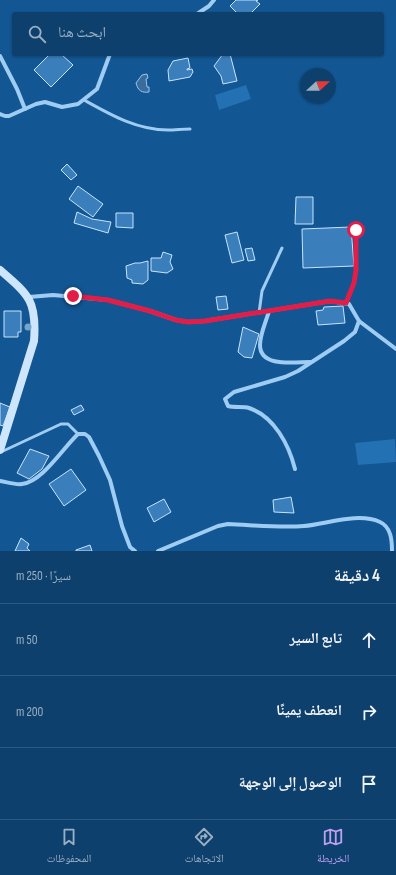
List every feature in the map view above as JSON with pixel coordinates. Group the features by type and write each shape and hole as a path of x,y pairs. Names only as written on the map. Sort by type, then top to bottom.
{"street":[{"path":"200,12 209,6 214,0"},
{"path":"0,56 18,89 25,109"},
{"path":"0,114 8,116 36,104 45,102 62,107 78,104 97,89 109,56"},
{"path":"0,270 28,297 36,324 34,341 0,451"},
{"path":"28,297 53,295 108,300 150,311 176,320 188,322 205,321 330,301 346,303 349,304 354,310 359,321 396,349"},
{"path":"269,311 260,346 265,358 274,362 311,362"},
{"path":"295,469 292,457 270,421 264,416 248,408 234,408 228,406 225,399 234,392 285,377 298,371 344,341 355,332 359,321"},
{"path":"0,481 20,485 27,483 40,475 78,434 85,434 89,437 100,456 110,480 122,526 130,547 135,551"},
{"path":"158,551 218,526 228,524 304,526 350,519 369,519 381,522 390,533 392,551"}],"lane":[{"path":"84,100 134,125 168,130 190,129"},
{"path":"346,303 354,283 356,270 356,230"},
{"path":"259,313 262,291 282,248"},
{"path":"0,451 66,423 78,434"}],"shaded area":[{"path":"147,74 148,78 146,79 149,92 144,92 139,90 136,83 142,75"},
{"path":"246,85 251,99 219,110 215,95"},
{"path":"395,439 396,462 358,465 355,443"}],"building":[{"path":"236,0 258,0 256,1 260,4 252,12 236,12 230,6"},
{"path":"48,56 63,56 73,65 51,87 34,70"},
{"path":"222,56 231,56 237,81 223,84 221,76 214,66"},
{"path":"188,58 190,68 187,70 192,69 193,72 190,77 169,81 168,70 173,61"},
{"path":"67,164 77,175 71,180 61,170"},
{"path":"78,186 103,204 93,217 69,199"},
{"path":"296,197 313,197 313,224 295,224"},
{"path":"77,212 92,219 111,222 108,233 74,223"},
{"path":"116,213 133,213 133,228 116,227"},
{"path":"351,227 354,266 303,268 302,229"},
{"path":"237,232 244,260 232,263 225,235"},
{"path":"252,248 255,260 248,261 245,249"},
{"path":"163,252 172,255 170,262 173,269 167,273 151,271 151,258 161,258"},
{"path":"148,261 148,280 143,284 132,283 132,280 127,278 126,266"},
{"path":"226,296 228,309 218,310 216,297"},
{"path":"343,306 345,323 318,325 316,311 323,310 324,307"},
{"path":"4,311 21,311 21,332 18,332 18,337 4,337"},
{"path":"243,327 259,334 252,358 244,357 238,352"},
{"path":"0,403 10,407 3,426 0,425"},
{"path":"81,405 84,410 74,415 71,410"},
{"path":"30,449 49,456 42,469 29,479 17,473"},
{"path":"71,469 86,490 64,506 49,484"},
{"path":"291,497 294,513 274,512 273,500"},
{"path":"164,499 171,512 154,522 147,508"},
{"path":"21,538 29,544 27,548 30,551 15,551"},
{"path":"90,545 92,551 76,551 76,550"}],"route":[{"path":"73,296 108,300 150,311 176,320 188,322 205,321 287,309 330,301 346,303 354,283 356,270 356,230"}]}
